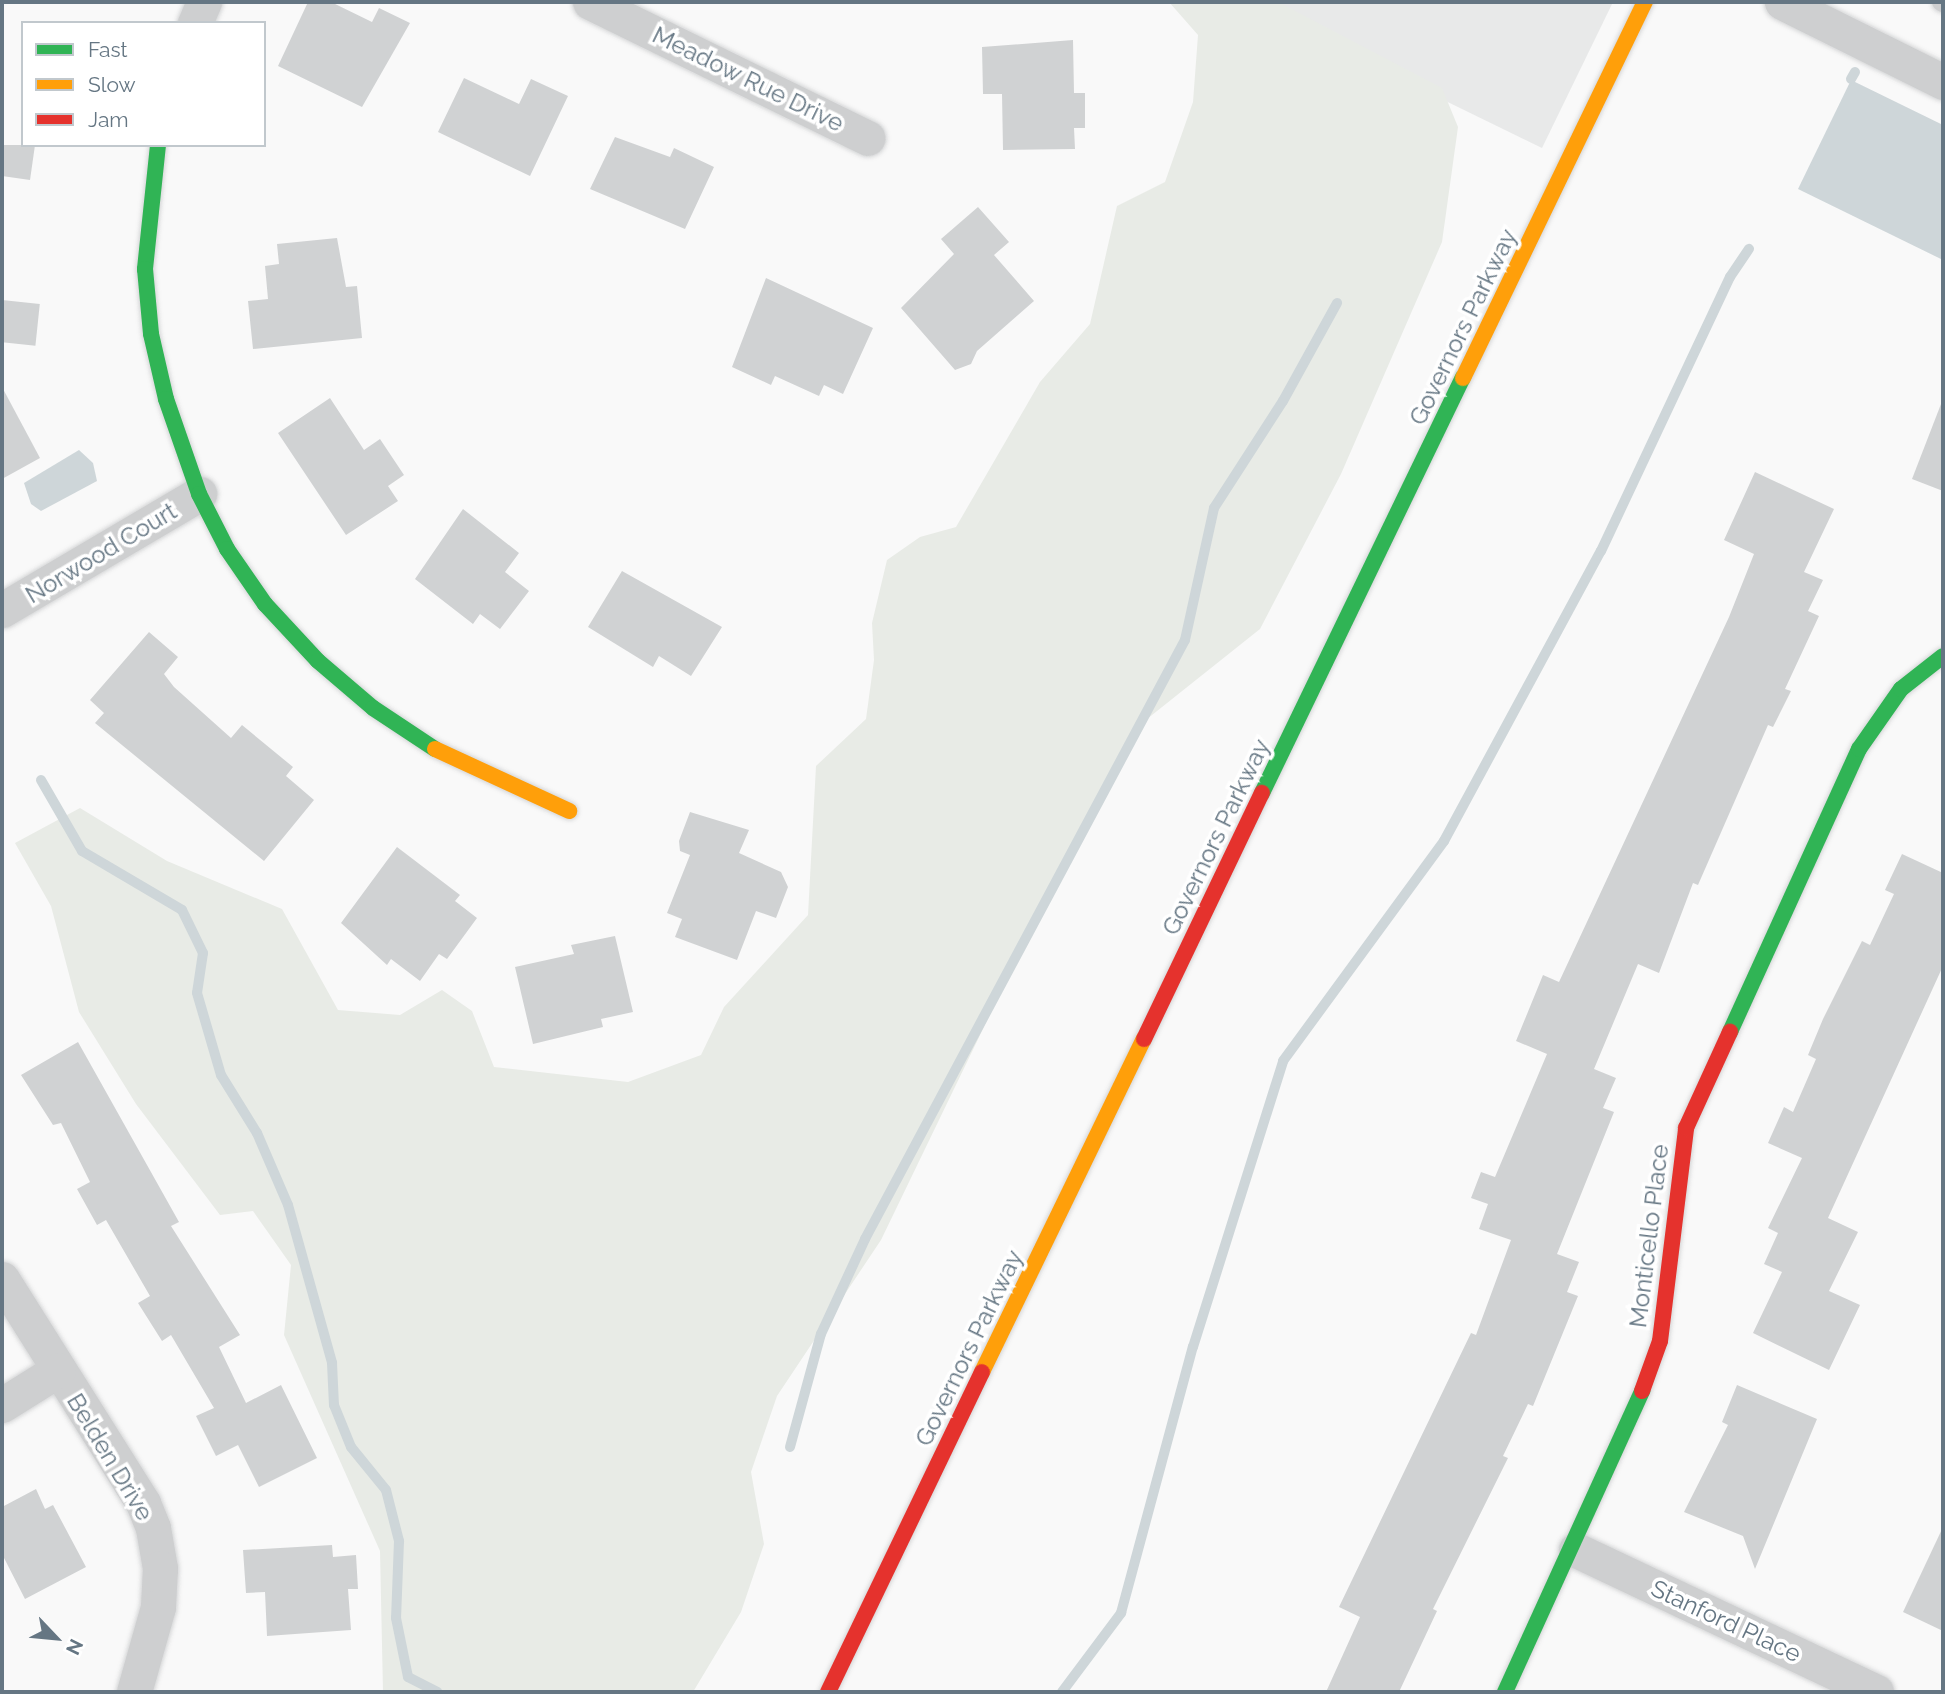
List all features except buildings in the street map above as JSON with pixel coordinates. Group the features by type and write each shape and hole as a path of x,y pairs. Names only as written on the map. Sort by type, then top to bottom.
{"street":[{"path":"196,21 204,2"},
{"name":"Meadow Rue Drive","path":"590,2 868,138"},
{"name":"Governors Parkway","path":"828,1692 1645,2"},
{"path":"1782,2 1943,82"},
{"path":"158,147 145,268 151,334 166,399 199,494 265,604 355,692 433,748 569,811"},
{"name":"Norwood Court","path":"2,610 199,494"},
{"name":"Monticello Place","path":"1505,1692 1576,1550 1637,1410 1660,1341 1686,1128 1859,749 1901,689 1943,656"},
{"name":"Belden Drive","path":"2,1279 143,1503 153,1528 160,1568 158,1607 134,1692"},
{"path":"2,1405 58,1370"},
{"name":"Stanford Place","path":"1576,1550 1876,1692"}],"shaded area":[{"path":"1169,2 1278,2 1442,88 1458,127 1442,242 1341,474 1260,629 1147,719 1025,942 881,1240 777,1396 751,1472 764,1544 741,1612 693,1692 383,1692 380,1551 284,1335 291,1265 253,1211 220,1215 136,1104 79,1012 51,906 15,843 80,808 167,861 282,909 338,1010 400,1015 442,990 472,1011 494,1067 628,1082 701,1055 724,1007 808,915 816,766 866,719 874,660 872,623 887,560 920,537 956,527 1040,382 1090,324 1117,206 1165,182 1193,102 1198,35"},
{"path":"1243,2 1613,2 1542,148"},
{"path":"1851,80 1943,125 1943,260 1798,189"},
{"path":"79,450 93,463 97,481 41,511 31,504 24,483"}],"waterway":[{"path":"1851,79 1855,72"},
{"path":"1062,1692 1121,1613 1193,1347 1283,1061 1444,841 1601,551 1730,277 1749,249"},
{"path":"790,1447 821,1334 865,1239 1185,640 1214,508 1283,401 1337,303"},
{"path":"41,780 82,851 182,910 203,953 197,993 221,1075 257,1133 288,1205 332,1363 334,1405 351,1447 386,1490 399,1541 396,1618 408,1677 437,1692"}],"traffic: fast":[{"path":"158,147 145,269 151,334 166,399 199,494 227,549 265,604 318,661 373,708 435,749"},
{"path":"1262,793 1463,378"},
{"path":"1730,1032 1859,749 1901,689 1943,656"},
{"path":"1505,1692 1642,1391"}],"traffic: slow":[{"path":"1463,378 1645,2"},
{"path":"435,749 569,811"},
{"path":"982,1372 1144,1039"}],"traffic: jam":[{"path":"1144,1039 1262,793"},
{"path":"1642,1391 1660,1341 1686,1128 1730,1032"},
{"path":"828,1692 982,1372"}]}
